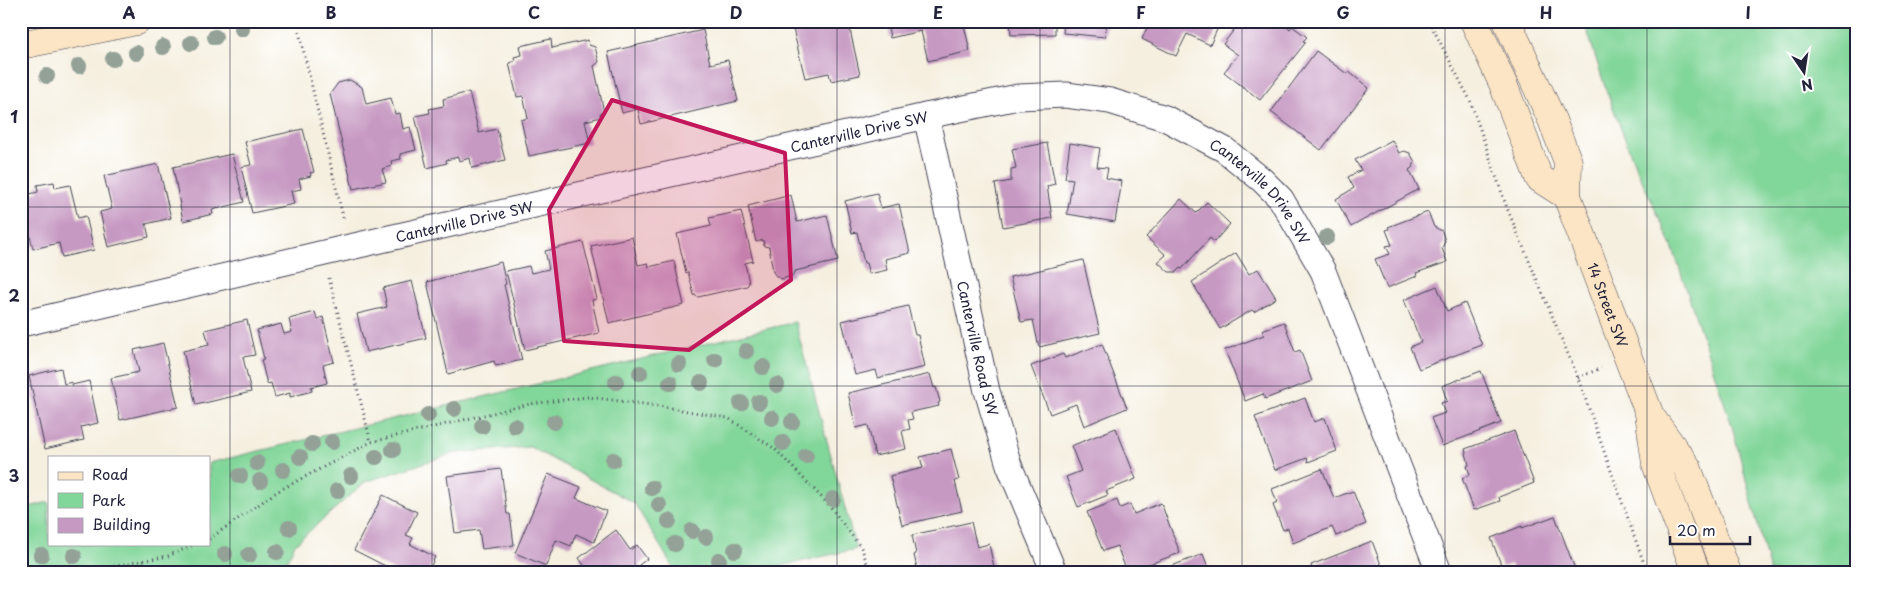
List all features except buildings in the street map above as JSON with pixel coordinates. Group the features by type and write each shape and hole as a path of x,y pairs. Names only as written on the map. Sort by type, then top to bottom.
{"main road":[{"path":"21,46 136,21"},
{"path":"1474,21 1502,84 1539,178 1566,196"},
{"name":"14 Street SW","path":"1507,21 1552,120 1568,162 1566,196 1649,413 1656,464 1696,572"},
{"name":"14 Street SW","path":"1649,413 1687,467 1727,572"}],"street":[{"name":"Canterville Drive SW","path":"21,324 323,253 926,116 1018,97 1066,96 1110,102 1165,118 1225,150 1262,180 1281,199 1323,272 1439,572"},
{"name":"Canterville Road SW","path":"926,116 987,391 997,428 1009,465 1054,572"}],"path":[{"path":"1429,21 1470,100 1507,208 1578,378 1647,572"},
{"path":"299,32 350,247"},
{"path":"323,253 371,442"},
{"path":"1578,378 1601,368"},
{"path":"210,538 278,491 371,442 530,404 588,397 659,406 728,418 774,449 829,505 862,548 870,572"},
{"path":"21,570 44,572 110,567 168,556 191,546"}],"highlighted area":[{"path":"612,100 785,153 791,280 689,350 564,341 549,210"}],"green space":[{"path":"1587,21 1856,21 1856,572 1770,572 1732,426 1672,246 1635,165 1605,87 1587,30"},
{"path":"795,322 856,549 754,572 676,572 634,503 530,447 455,453 365,482 295,544 281,572 21,572 21,509 48,502 48,546 210,546 210,463"}]}
